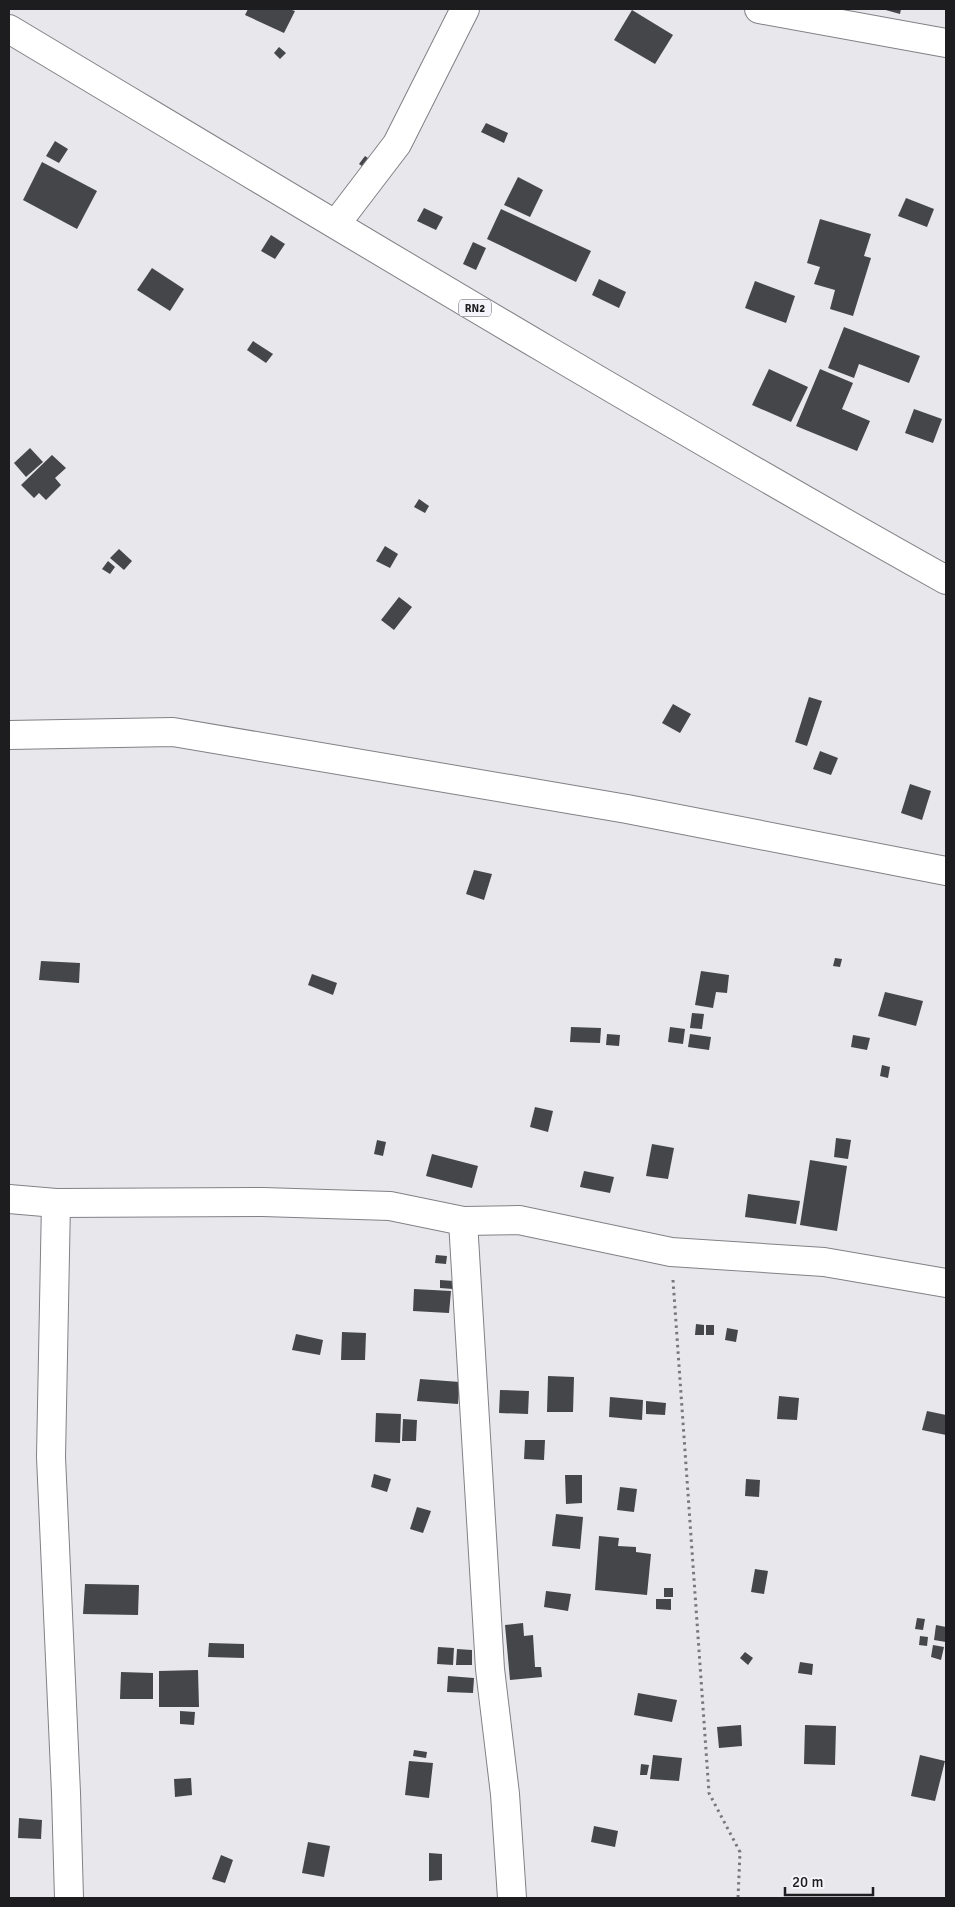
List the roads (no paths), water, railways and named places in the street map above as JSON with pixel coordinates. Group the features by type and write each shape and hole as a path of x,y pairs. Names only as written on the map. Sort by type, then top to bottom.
{"main road":[{"path":"336,224 397,144 465,9"},
{"path":"759,9 946,43"},
{"name":"RN2","path":"9,29 646,409 786,491 946,580"},
{"path":"9,735 173,732 627,809 946,871"},
{"path":"9,1199 56,1203 263,1202 390,1206 463,1221 518,1220 671,1252 824,1262 946,1283"},
{"path":"56,1203 51,1457 66,1784 69,1898"},
{"path":"463,1221 490,1668 505,1794 512,1898"}]}
